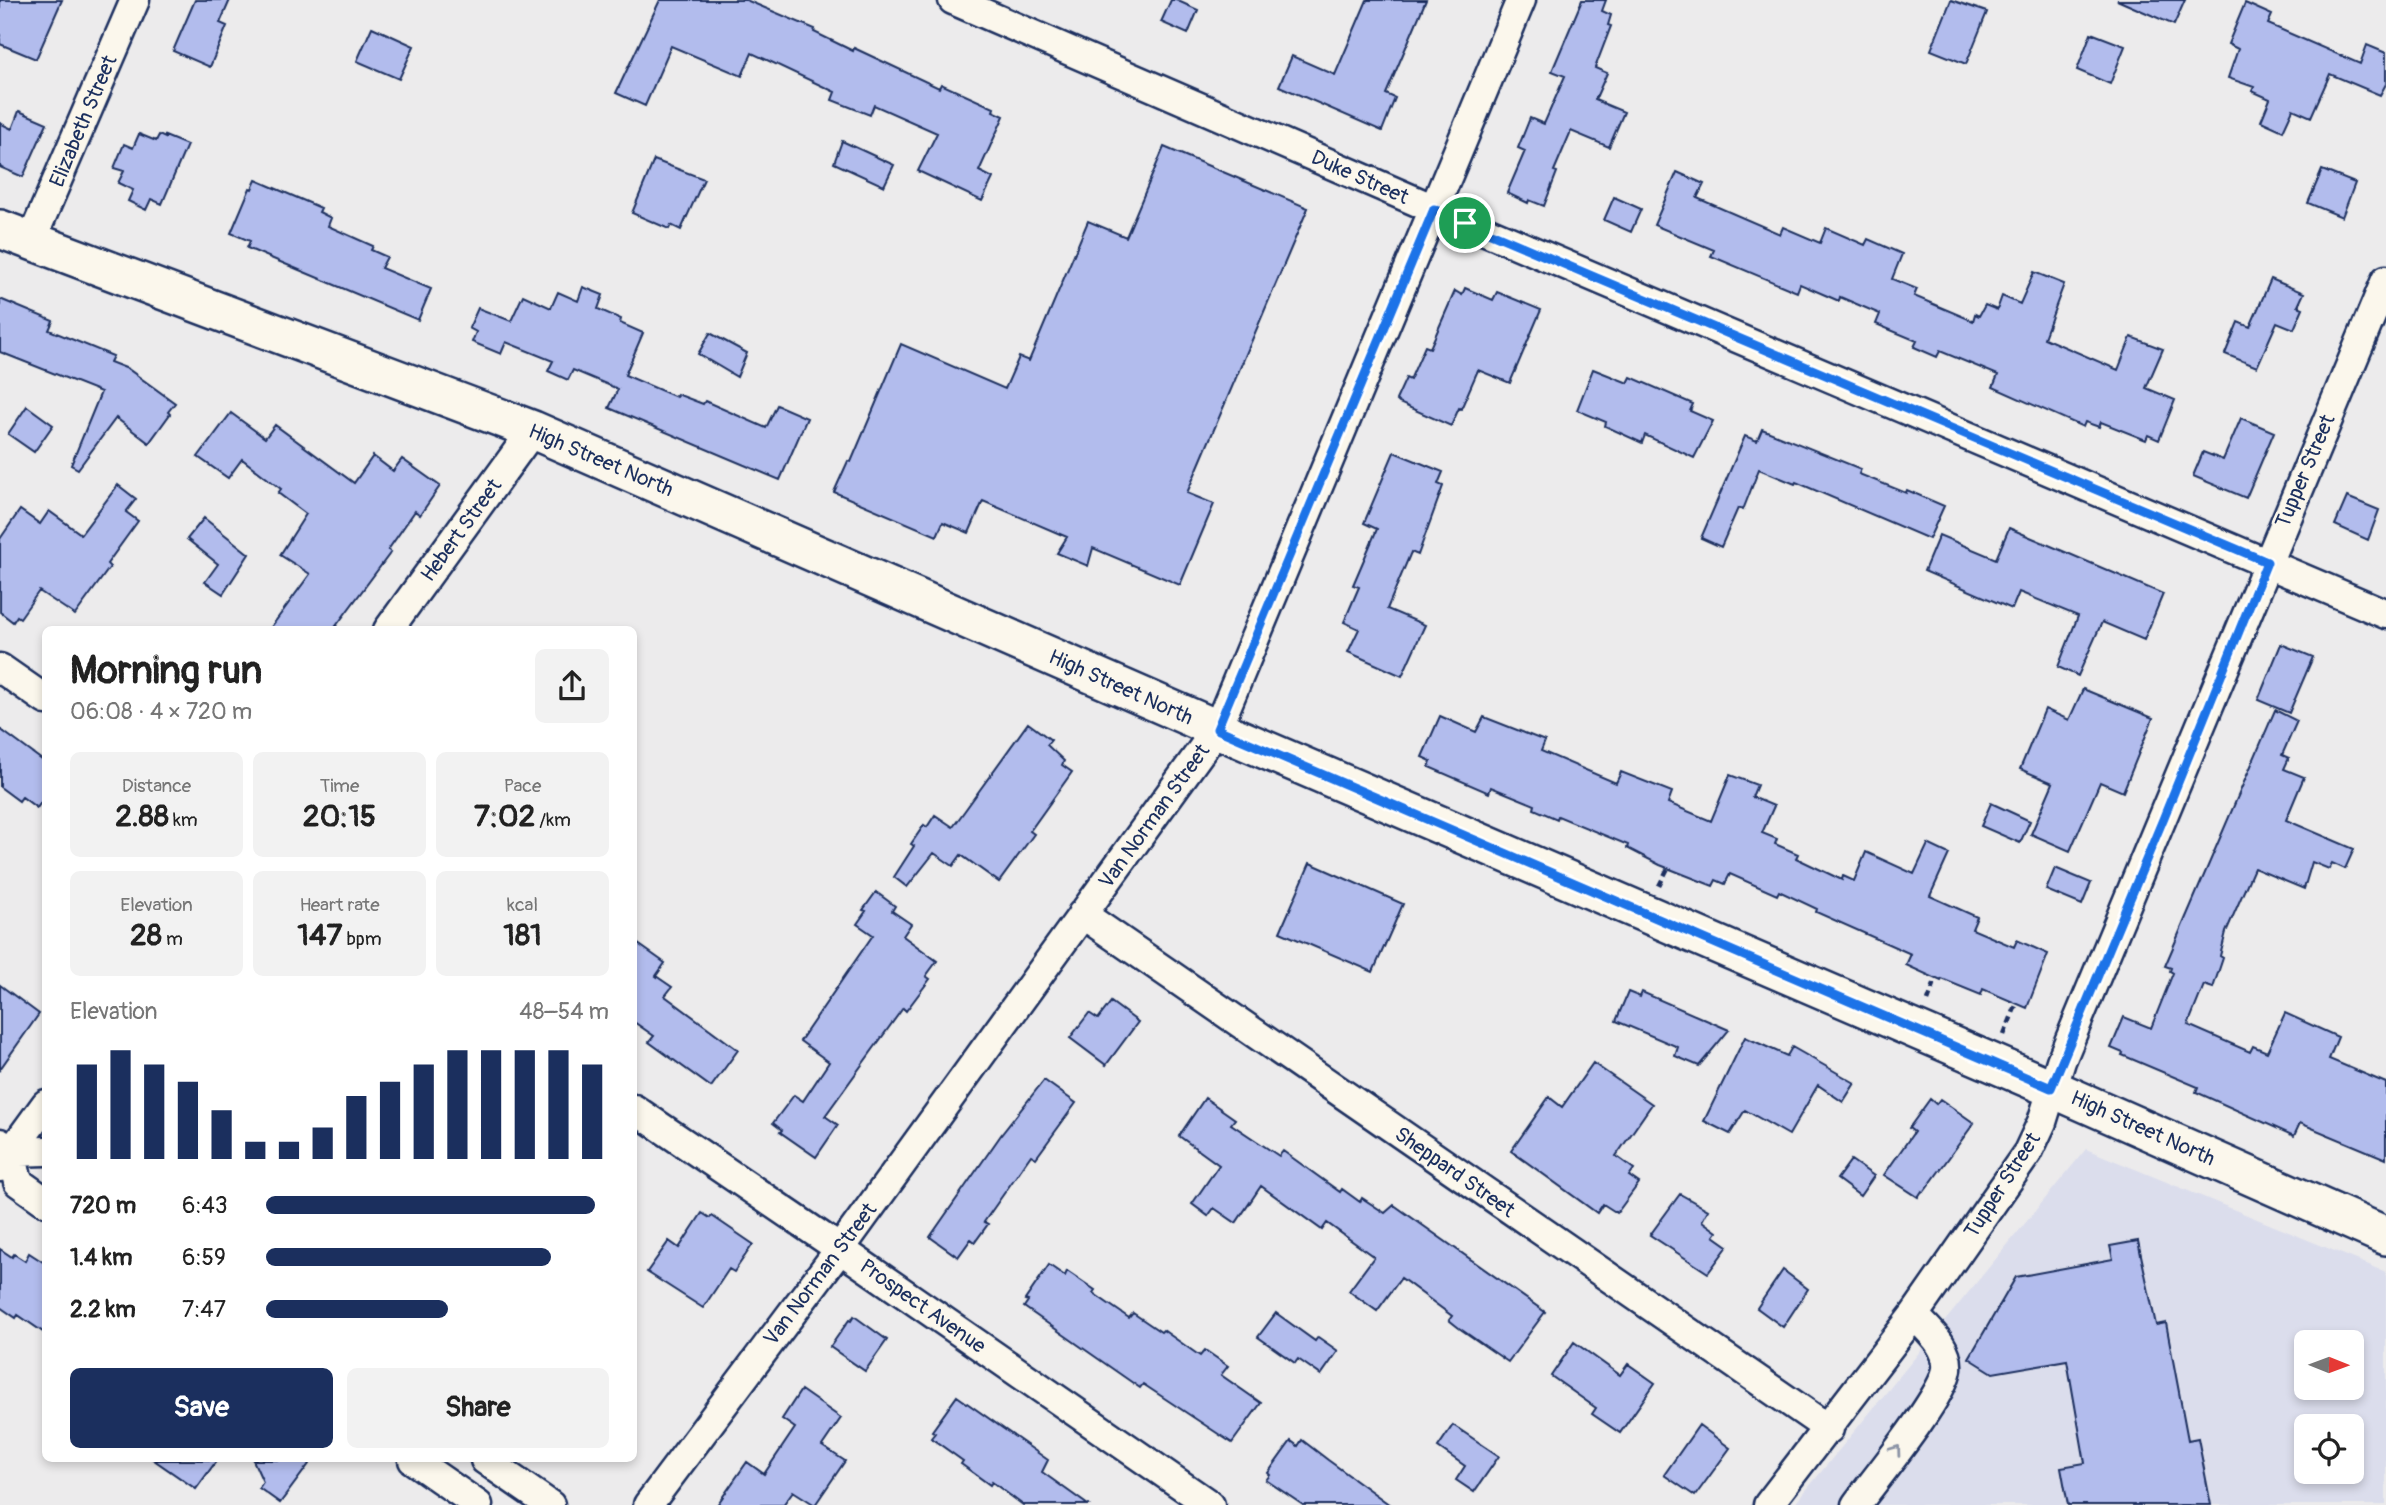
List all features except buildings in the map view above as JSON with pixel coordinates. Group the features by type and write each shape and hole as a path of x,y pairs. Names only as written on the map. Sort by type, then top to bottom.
{"main road":[{"name":"High Street North","path":"15,235 533,430 2386,1236"}],"street":[{"name":"Elizabeth Street","path":"15,235 135,0"},
{"name":"Duke Street","path":"953,0 1434,209 2386,614"},
{"name":"Van Norman Street","path":"648,1505 840,1249 1217,729 1521,0"},
{"name":"Tupper Street","path":"1768,1505 1914,1315 2028,1152 2042,1122 2051,1088 2386,280"},
{"name":"Hebert Street","path":"391,626 533,430"},
{"path":"0,667 42,697"},
{"name":"Sheppard Street","path":"1082,914 1829,1429"},
{"path":"4,1154 42,1109"},
{"name":"Prospect Avenue","path":"637,1111 1210,1505"},
{"path":"4,1154 42,1151"},
{"path":"4,1154 18,1182 42,1199"},
{"path":"1856,1505 1937,1395 1947,1368 1941,1343 1914,1315"},
{"path":"416,1462 478,1505"},
{"path":"488,1462 550,1505"}],"path":[{"path":"1657,890 1668,868"},
{"path":"1926,1004 1936,979"},
{"path":"2003,1037 2017,1003"}],"shaded area":[{"path":"2086,1149 2386,1272 2386,1505 1794,1505"}],"route":[{"path":"1434,209 1465,223 2267,562 2051,1088 1217,729 1434,209"}]}
